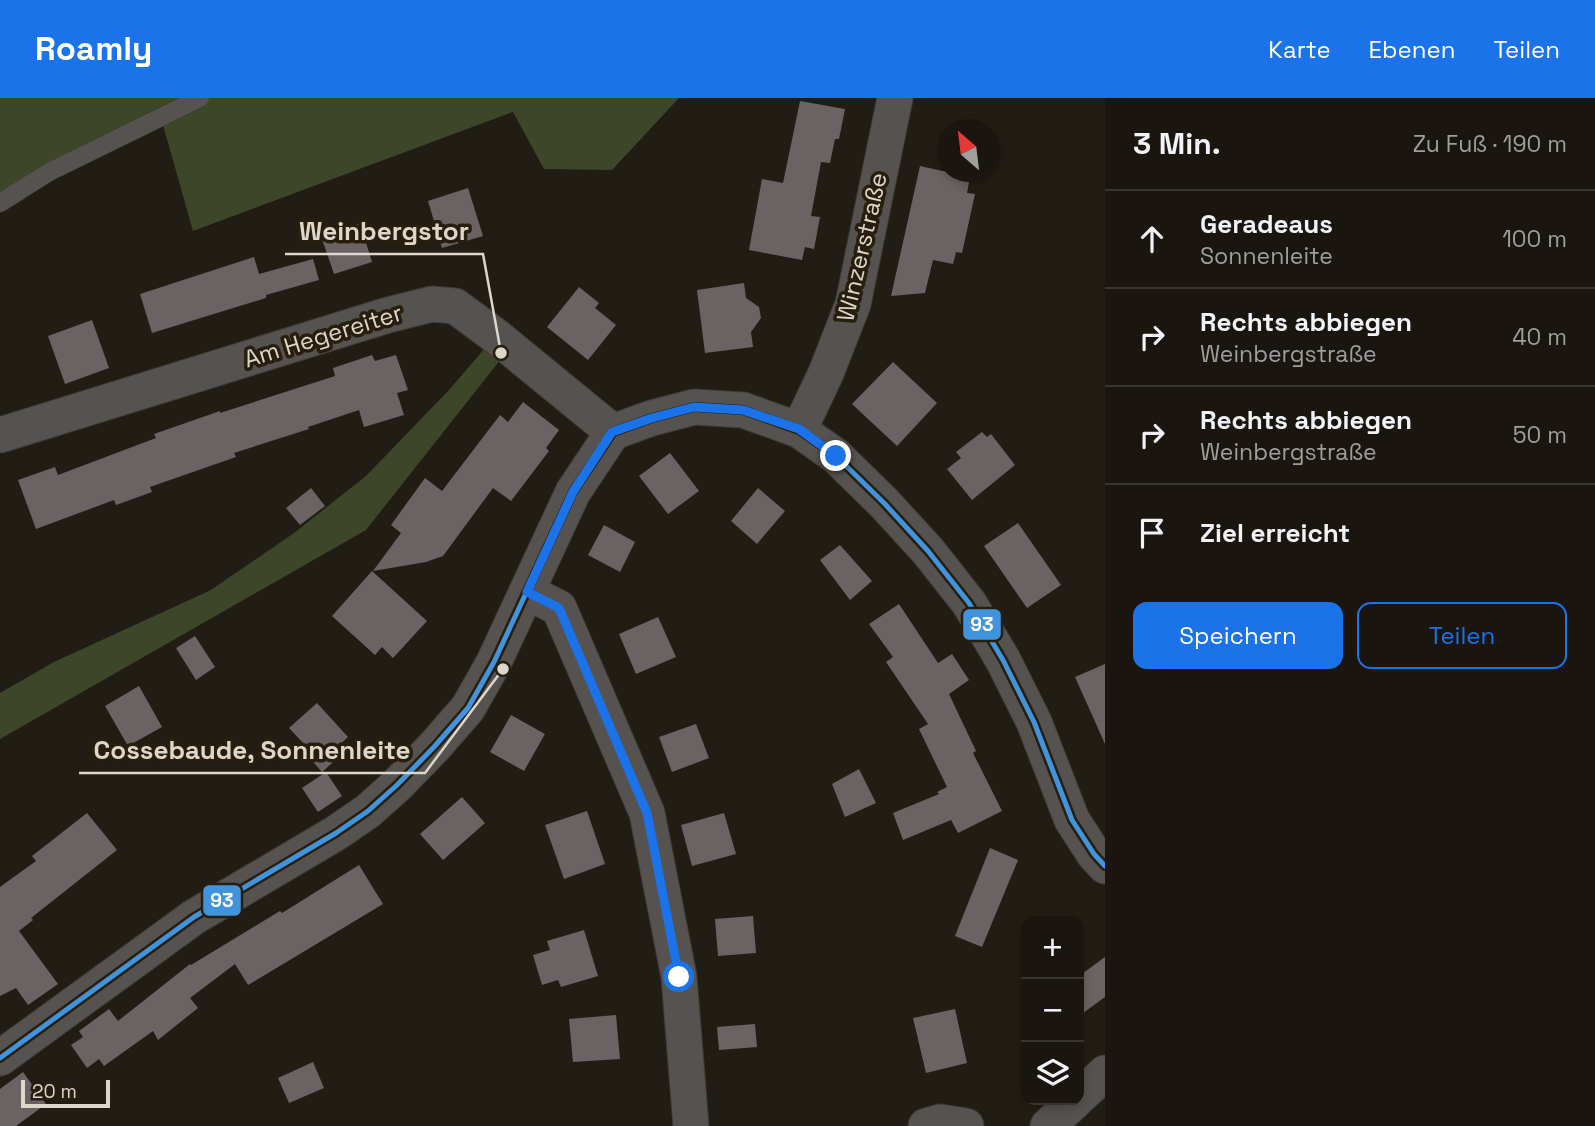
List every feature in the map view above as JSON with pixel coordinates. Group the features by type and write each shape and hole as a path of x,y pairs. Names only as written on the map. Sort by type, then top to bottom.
{"street":[{"name":"Winzerstraße","path":"799,429 826,373 853,304 895,98"},
{"name":"Am Hegereiter","path":"0,435 432,304 455,306 497,337 612,432"},
{"path":"0,1058 194,917 336,833 368,811 397,785 468,708 494,662 573,492 612,432 694,407 743,410 799,429 836,456 928,551 969,603 1003,660 1034,722 1072,820 1105,866"},
{"path":"527,592 559,608 647,813 679,977 691,1126"},
{"path":"1084,1092 1105,1073"},
{"path":"1048,1126 1071,1105"},
{"path":"926,1126 940,1122 966,1126"}],"lane":[{"path":"0,203 49,172 200,98"}],"green space":[{"path":"0,98 679,98 612,170 544,169 513,112 193,231 161,118 0,203"},
{"path":"486,347 501,359 366,530 0,739 0,693 54,662 211,590 294,533 366,476 449,390"}],"building":[{"path":"800,101 845,109 839,139 835,139 830,163 821,162 811,216 820,217 814,249 805,247 802,260 749,250 762,179 783,183"},
{"path":"920,166 937,170 937,182 969,182 967,193 975,194 962,253 956,252 953,264 933,260 925,293 891,296"},
{"path":"468,188 483,236 442,248 428,201"},
{"path":"360,223 372,262 334,274 321,236"},
{"path":"254,257 259,274 313,259 319,280 152,333 140,294"},
{"path":"744,283 746,298 759,307 761,318 751,332 753,347 705,353 697,290"},
{"path":"579,287 599,303 595,308 616,325 588,360 547,327"},
{"path":"92,320 109,368 65,384 48,336"},
{"path":"372,355 375,361 396,355 408,390 397,393 404,415 364,427 359,410 234,453 236,457 150,487 152,492 116,505 114,500 36,529 18,480 55,467 58,475 156,438 154,434 335,376 333,368"},
{"path":"893,362 937,403 897,446 852,404"},
{"path":"523,402 559,430 546,448 549,451 511,501 493,488 443,556 426,562 373,571 401,533 391,525 425,478 442,491 500,415 508,422"},
{"path":"982,432 987,437 991,434 1015,465 972,500 947,469 961,458 956,452"},
{"path":"670,453 699,491 668,514 639,476"},
{"path":"311,488 325,506 300,525 286,508"},
{"path":"758,488 785,511 757,544 731,521"},
{"path":"1018,523 1061,585 1027,608 984,546"},
{"path":"604,525 635,542 620,572 588,555"},
{"path":"840,545 872,581 850,600 820,560"},
{"path":"372,571 427,621 393,658 382,647 375,655 332,616"},
{"path":"899,604 938,663 952,654 969,680 949,694 976,751 973,753 1002,811 958,833 951,820 903,840 893,813 939,794 937,792 947,787 919,729 928,724 886,662 893,657 869,624"},
{"path":"658,617 676,657 636,674 619,634"},
{"path":"195,636 215,667 196,680 176,648"},
{"path":"1105,664 1105,744 1075,677"},
{"path":"139,686 162,727 128,746 105,706"},
{"path":"317,703 348,737 333,751 339,757 322,772 302,749 306,746 289,728"},
{"path":"511,715 545,734 524,771 490,752"},
{"path":"696,724 709,758 672,772 659,737"},
{"path":"859,769 876,803 845,817 832,784"},
{"path":"326,772 342,796 318,812 302,788"},
{"path":"462,797 485,823 443,860 420,834"},
{"path":"587,811 605,864 564,879 545,825"},
{"path":"87,813 117,850 31,918 33,920 19,931 58,984 28,1005 16,988 0,996 0,887 36,861 32,856"},
{"path":"724,813 736,854 692,866 681,825"},
{"path":"990,848 1018,860 982,947 955,936"},
{"path":"359,865 383,904 248,985 235,964 190,998 198,1008 158,1040 153,1031 104,1066 99,1059 87,1068 71,1045 83,1037 79,1031 109,1009 118,1021 190,964 280,911 282,913"},
{"path":"753,916 756,953 718,956 715,919"},
{"path":"584,930 598,976 561,987 558,980 542,985 533,955 550,950 547,941"},
{"path":"1105,957 1105,997 1084,1012 1084,979 1084,972"},
{"path":"955,1009 967,1063 926,1073 913,1018"},
{"path":"616,1015 620,1059 573,1062 569,1019"},
{"path":"755,1024 757,1047 719,1050 717,1027"},
{"path":"313,1062 324,1088 289,1103 278,1078"},
{"path":"23,1072 46,1104 16,1126 0,1126 0,1089"}],"transit line":[{"name":"93","path":"0,1058 194,917 336,833 368,811 397,785 468,708 494,662 573,492 613,432 694,407 743,410 799,430 836,456 928,551 969,603 1003,660 1034,722 1072,820 1105,866"}],"place":[{"name":"Weinbergstor","path":"501,353"},
{"name":"Cossebaude, Sonnenleite","path":"503,669"}],"route":[{"path":"679,977 647,813 559,608 527,592 573,492 612,432 694,407 743,410 799,429 836,456"}]}
